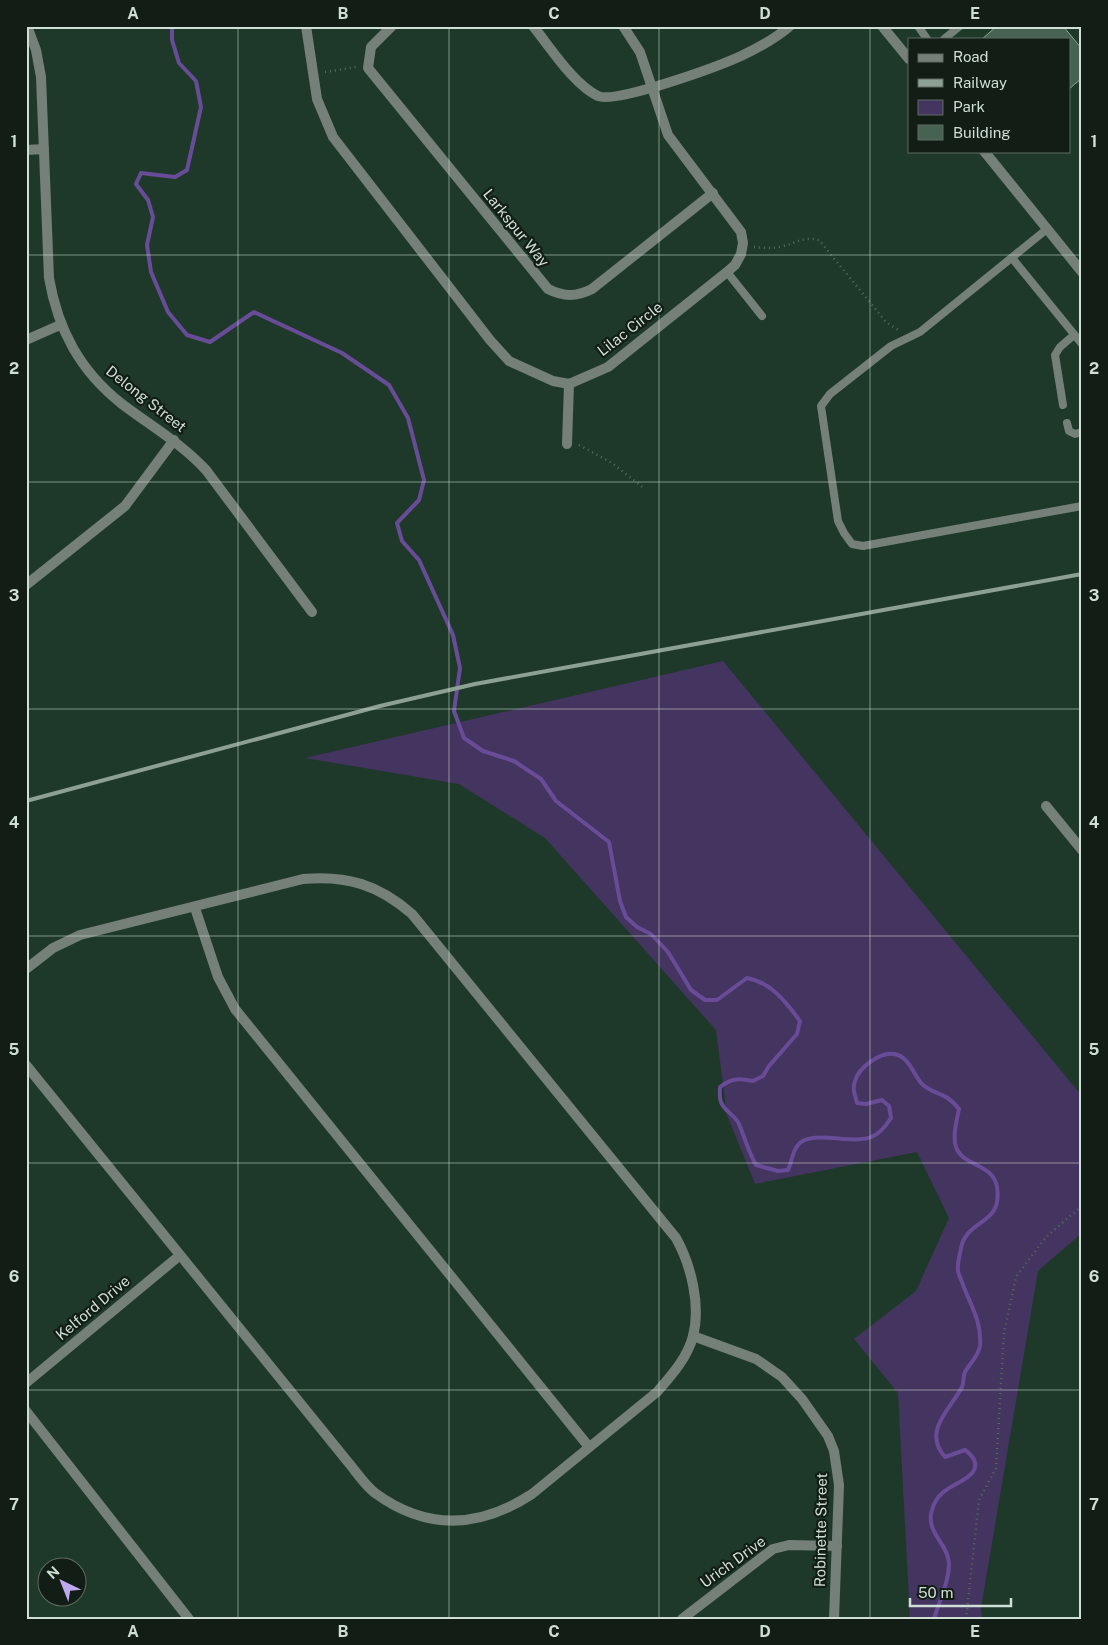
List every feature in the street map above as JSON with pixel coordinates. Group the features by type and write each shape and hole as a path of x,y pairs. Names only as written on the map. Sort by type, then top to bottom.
{"street":[{"name":"Delong Street","path":"27,26 36,50 41,77 49,278 60,325 70,347 102,387 174,440 206,470 312,612"},
{"path":"306,26 311,75 325,123 333,137 490,340 510,361 553,381 569,384 567,441"},
{"path":"368,65 371,46 392,26"},
{"path":"533,26 588,91 601,97 630,95 740,57 775,38 790,26"},
{"path":"624,26 640,52 668,135 741,232 742,247"},
{"path":"882,26 908,59"},
{"name":"Larkspur Way","path":"368,65 377,82 539,280 558,293 570,296 592,289 713,193"},
{"path":"26,150 44,149"},
{"path":"985,152 1082,272"},
{"name":"Lilac Circle","path":"569,384 608,367 735,265 742,247"},
{"path":"26,340 60,325"},
{"path":"26,585 124,506 174,440"},
{"path":"1046,806 1082,850"},
{"path":"26,969 54,948 80,935 195,908 303,879 327,877 352,880 393,897 406,908 676,1238 685,1255 692,1282 695,1309 693,1336 674,1372 657,1392 532,1494 513,1506 489,1516 452,1521 431,1519 404,1509 374,1492 352,1468 26,1065"},
{"path":"195,908 218,977 236,1009 590,1447"},
{"name":"Kelford Drive","path":"26,1383 179,1256"},
{"name":"Robinette Street","path":"693,1336 756,1359 782,1377 820,1422 834,1451 838,1467 834,1619"},
{"path":"26,1411 189,1619"},
{"name":"Urich Drive","path":"682,1619 773,1550 789,1545 837,1546"}],"lane":[{"path":"918,26 926,38"},
{"path":"945,38 960,26"},
{"path":"1047,229 920,332 891,346 830,394 821,406 838,521 852,544 863,546 1082,506"},
{"path":"1012,258 1082,344"},
{"path":"727,272 762,316"},
{"path":"1063,406 1055,355 1060,347 1074,335"},
{"path":"1067,423 1070,430 1075,434 1082,432"}],"path":[{"path":"311,75 368,65"},
{"path":"742,247 784,246 799,239 811,238 819,240 886,322 900,330 901,341"},
{"path":"567,441 612,464 646,490"},
{"path":"966,1619 979,1500 996,1468 1004,1333 1016,1277 1046,1237 1082,1206"}],"green space":[{"path":"723,661 1082,1096 1082,1233 1038,1271 981,1608 982,1619 910,1619 898,1393 854,1339 916,1291 949,1218 917,1152 755,1184 727,1115 716,1030 545,838 459,784 305,758"}],"building":[{"path":"997,26 1063,26 1082,49 1082,78 1070,88 1070,38 983,38"}],"waterway":[{"path":"172,26 172,40 179,63 196,81 201,107 187,170 175,177 141,173 136,184 148,200 153,217 147,245 151,272 168,312 187,335 210,342 254,312 342,353 389,385 408,418 424,480 419,500 397,523 402,541 419,560 453,635 460,668 454,711 464,738 483,751 514,761 541,779 556,801 609,842 620,901 626,917 637,927 651,934 668,952 691,990 705,1000 717,1000 747,978 756,980 771,988 800,1021 797,1034 769,1066 763,1076 753,1081 732,1080 720,1087 721,1102 739,1124 756,1165 778,1171 788,1170 796,1148 804,1140 812,1138 863,1139 880,1132 891,1118 889,1106 882,1100 866,1104 857,1103 854,1084 857,1076 865,1066 883,1055 894,1054 899,1055 907,1062 922,1084 949,1099 959,1109 955,1133 956,1147 965,1158 990,1173 994,1179 997,1187 995,1209 990,1216 970,1231 965,1238 958,1262 959,1274 978,1322 980,1346 976,1357 965,1372 962,1387 940,1421 936,1438 945,1457 965,1450 975,1462 975,1469 968,1477 940,1495 932,1510 932,1525 948,1556 949,1563 946,1585 934,1619"}],"railway":[{"path":"26,801 380,706 475,684 1082,574"}]}
